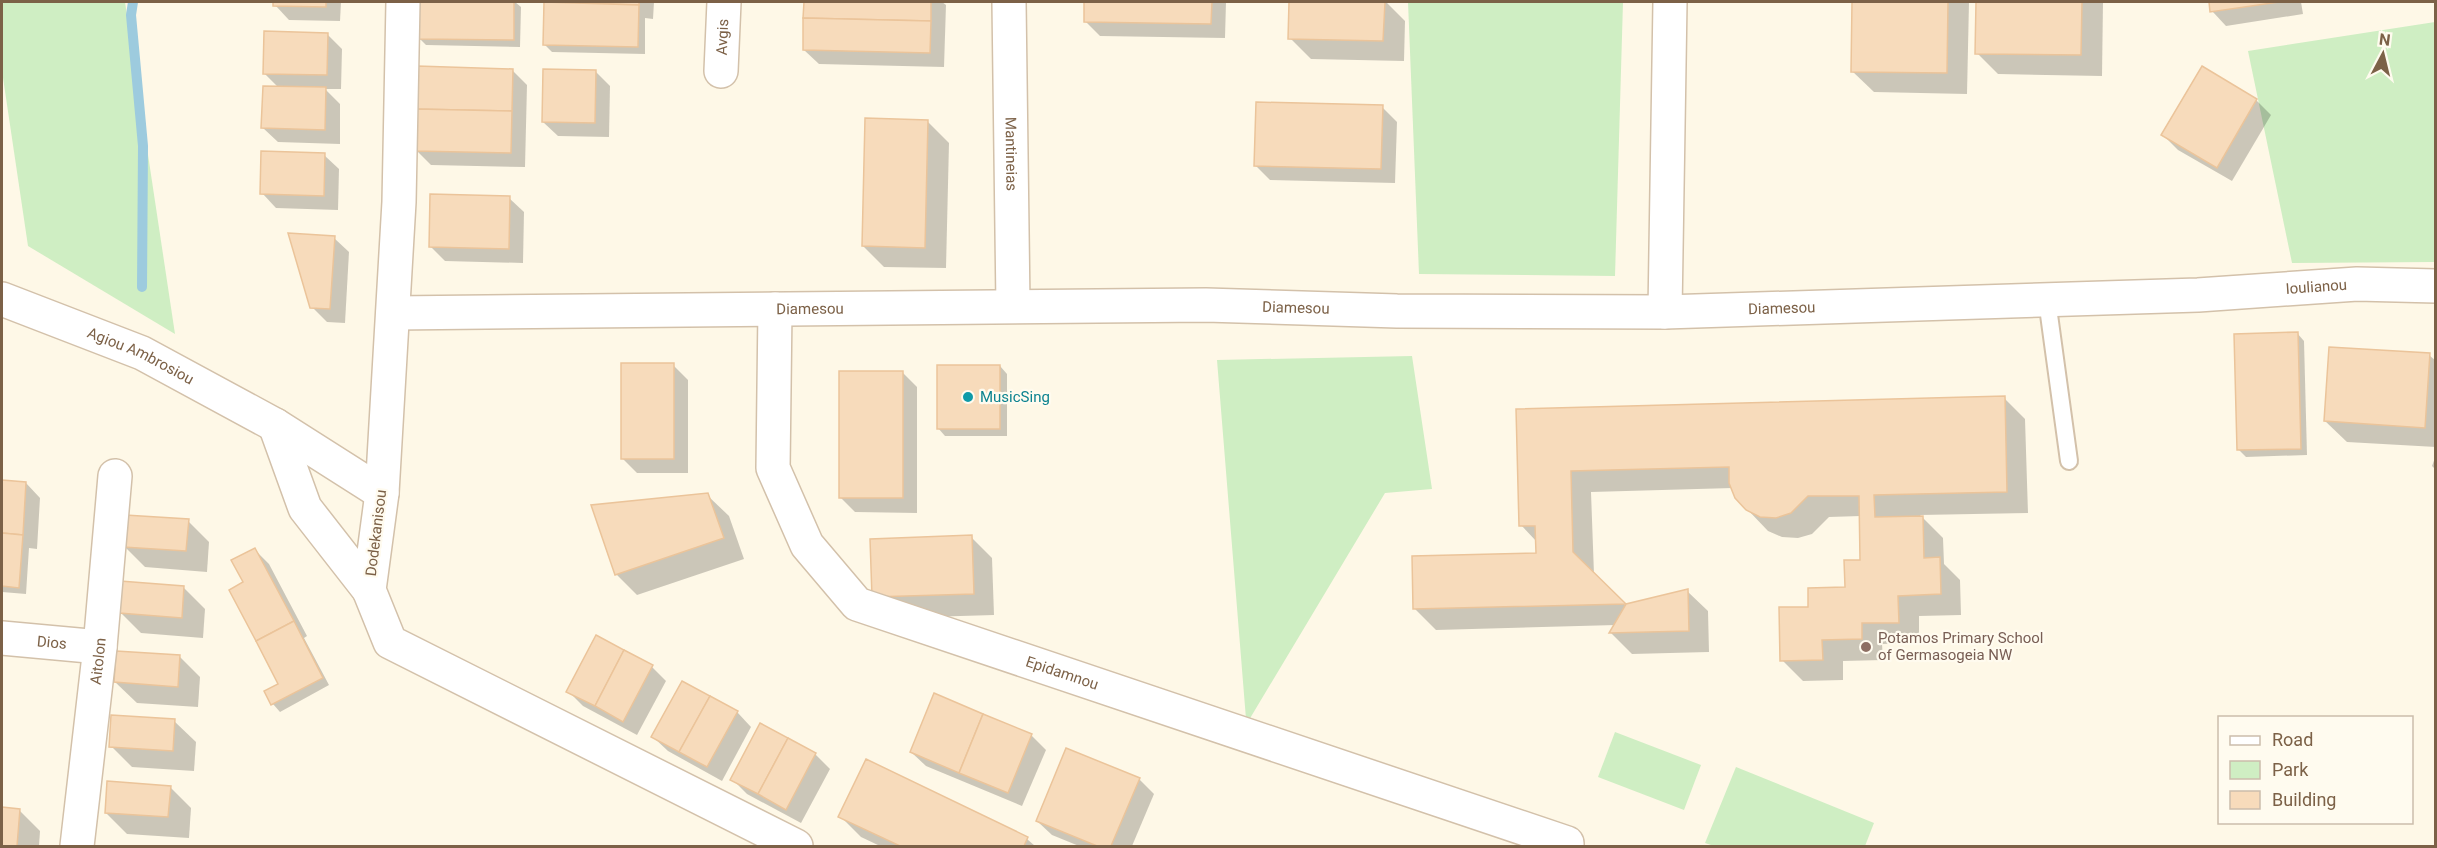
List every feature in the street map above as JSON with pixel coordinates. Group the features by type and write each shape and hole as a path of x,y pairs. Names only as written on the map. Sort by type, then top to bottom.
{"street":[{"name":"Dodekanisou","path":"403,2 399,202 393,313 382,493 369,590 390,642 796,846"},
{"name":"Avgis","path":"721,70 724,2"},
{"name":"Mantineias","path":"1009,2 1013,306"},
{"path":"1665,312 1670,2"},
{"name":"Ioulianou","path":"2198,295 2357,284 2436,286"},
{"name":"Diamesou","path":"393,313 1206,305 1397,311 1665,312 2198,295"},
{"name":"Agiou Ambrosiou","path":"2,298 142,353 275,425 382,493"},
{"name":"Epidamnou","path":"775,309 773,468 807,545 857,604 1568,843 1567,846"},
{"path":"275,425 305,508 369,590"},
{"name":"Aitolon","path":"77,846 100,647 115,476"},
{"name":"Dios","path":"2,638 100,647"}],"lane":[{"path":"2047,300 2069,461"}],"green space":[{"path":"2,2 125,2 175,334 28,246 2,71"},
{"path":"1408,2 1623,2 1615,276 1419,274"},
{"path":"2435,22 2435,262 2292,263 2248,51"},
{"path":"1412,356 1432,489 1385,493 1249,720 1246,719 1217,360"},
{"path":"1615,732 1701,765 1684,810 1598,777"},
{"path":"1736,767 1874,823 1865,846 1714,846 1705,843"}],"building":[{"path":"273,2 326,2 326,7 273,6"},
{"path":"419,2 514,2 514,40 418,39"},
{"path":"544,2 639,2 639,5"},
{"path":"544,2 639,5 638,47 543,45"},
{"path":"804,2 931,2 931,21 803,18"},
{"path":"1084,2 1212,2 1211,24 1084,22"},
{"path":"1289,2 1385,2 1383,41 1288,39"},
{"path":"1852,2 1948,2 1947,73 1851,72"},
{"path":"1976,2 2082,2 2081,55 1975,54"},
{"path":"2209,2 2279,2 2210,12"},
{"path":"803,18 931,21 930,53 803,50"},
{"path":"264,31 328,33 327,75 263,74"},
{"path":"417,66 513,69 512,111 416,109"},
{"path":"2202,66 2257,99 2217,168 2161,135"},
{"path":"543,69 596,70 595,123 542,122"},
{"path":"263,86 326,87 325,130 261,128"},
{"path":"1256,102 1383,105 1381,169 1254,166"},
{"path":"416,109 512,111 511,153 415,151"},
{"path":"865,118 928,120 925,248 862,246"},
{"path":"261,151 325,153 324,196 260,194"},
{"path":"430,194 510,196 509,249 429,247"},
{"path":"288,233 335,236 330,309 310,308"},
{"path":"2298,332 2301,449 2237,450 2234,334"},
{"path":"2329,347 2430,353 2425,428 2324,421"},
{"path":"621,363 674,363 674,459 621,459"},
{"name":"MusicSing","path":"937,365 1000,365 1000,429 937,429"},
{"path":"839,371 903,371 903,498 839,498"},
{"path":"2005,396 2007,492 1874,495 1875,517 1923,516 1924,558 1940,557 1941,594 1898,596 1899,623 1862,623 1862,639 1822,640 1823,660 1780,661 1779,607 1808,607 1808,588 1845,587 1844,560 1860,560 1859,496 1808,496 1791,513 1776,518 1760,517 1746,510 1735,498 1729,483 1729,467 1571,471 1573,552 1626,604 1413,609 1412,556 1536,553 1535,526 1519,526 1516,409"},
{"path":"2,480 26,482 23,535 2,533"},
{"path":"708,493 724,538 615,575 591,505"},
{"path":"125,515 189,519 186,551 123,547"},
{"path":"2,533 23,535 19,588 2,586"},
{"path":"972,535 974,594 872,597 870,539"},
{"path":"255,548 294,621 256,641 229,590 243,582 231,560"},
{"path":"120,581 184,586 182,618 119,613"},
{"path":"1688,589 1689,631 1609,633 1626,604"},
{"path":"294,621 323,678 271,705 264,691 278,684 256,641"},
{"path":"596,635 624,650 595,706 566,692"},
{"path":"624,650 653,665 623,722 595,706"},
{"path":"116,651 180,655 178,687 114,682"},
{"path":"682,681 710,696 679,752 651,737"},
{"path":"934,693 983,714 959,773 910,752"},
{"path":"710,696 738,711 707,767 679,752"},
{"path":"983,714 1032,734 1008,793 959,773"},
{"path":"111,715 175,719 173,751 109,747"},
{"path":"760,723 788,738 758,794 730,780"},
{"path":"788,738 816,753 786,810 758,794"},
{"path":"1066,748 1140,778 1111,846 1097,846 1036,821"},
{"path":"866,759 1028,837 1024,846 900,846 838,817"},
{"path":"107,781 171,786 168,817 105,813"},
{"path":"2,807 20,809 17,846 2,846"}],"waterway":[{"path":"133,2 131,15 143,146 142,287"}],"place":[{"name":"MusicSing","path":"968,397"},
{"name":"Potamos Primary School of Germasogeia NW","path":"1866,647"}]}
